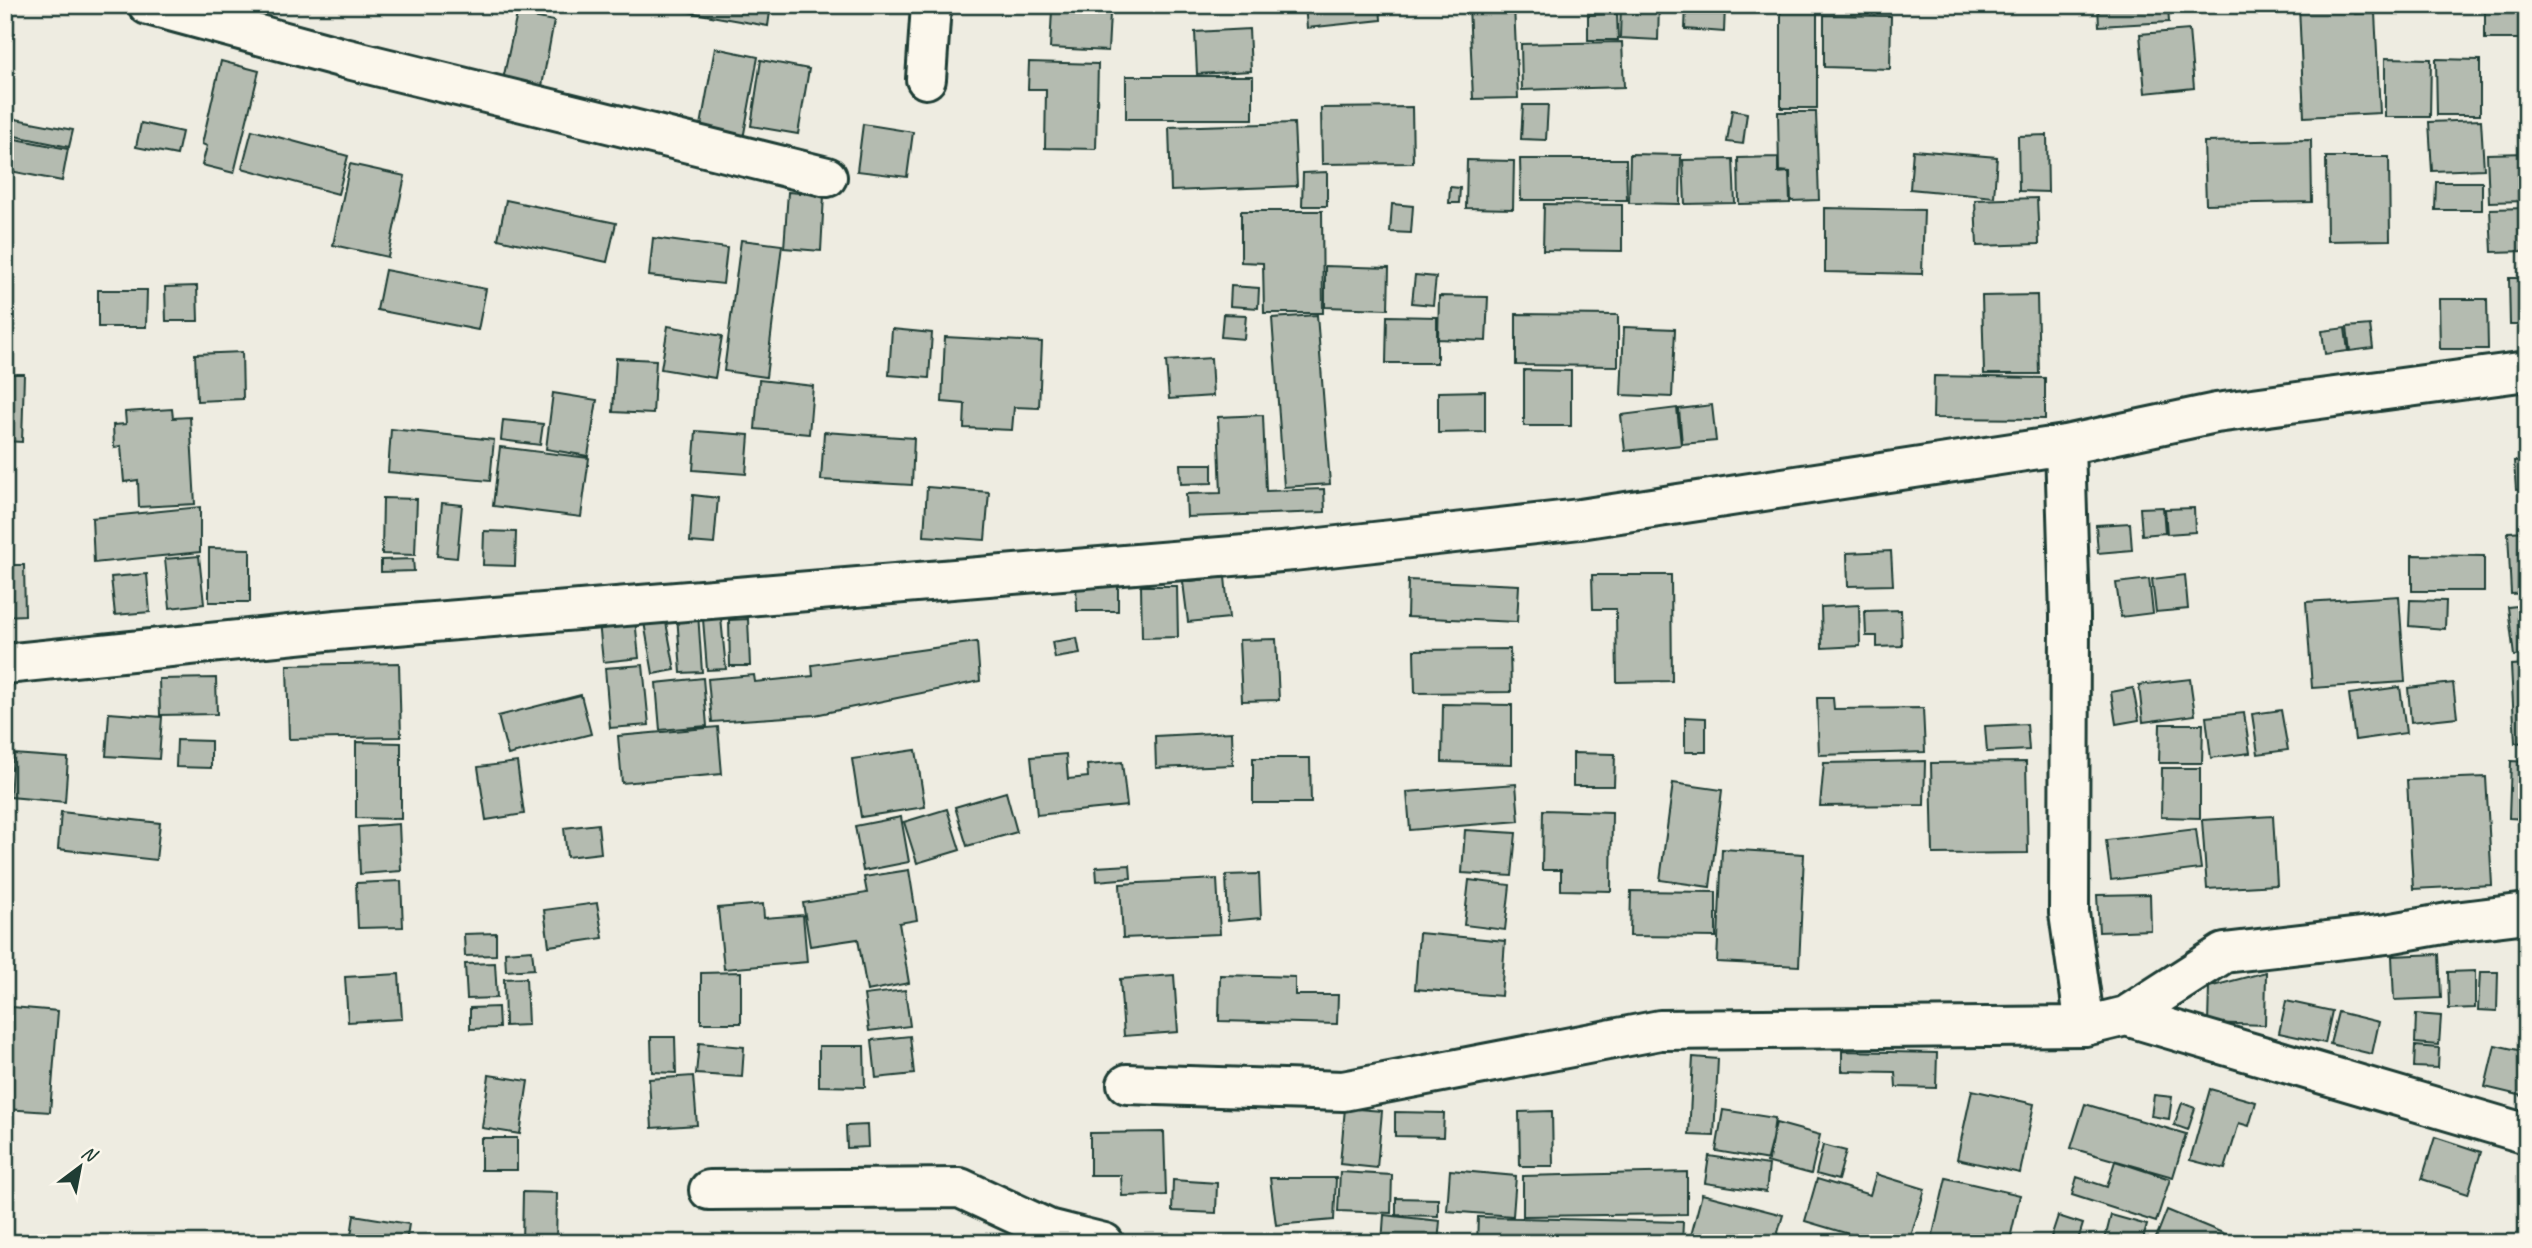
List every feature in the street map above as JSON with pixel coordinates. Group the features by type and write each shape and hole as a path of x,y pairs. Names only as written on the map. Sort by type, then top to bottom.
{"street":[{"path":"148,5 344,58 827,177"},
{"path":"926,79 931,5"},
{"path":"5,664 336,630 1293,551 1580,519 2065,445 2216,412 2527,371"},
{"path":"2065,445 2070,616 2069,913 2085,1026"},
{"path":"1127,1083 1343,1091 1660,1030 2085,1026 2126,1016 2224,953 2386,934 2527,913"},
{"path":"2126,1016 2527,1135"},
{"path":"709,1190 960,1188 1047,1236 1104,1243"}],"building":[{"path":"614,5 663,5 662,11"},
{"path":"671,5 771,5 768,26 671,9"},
{"path":"1305,5 1380,5 1381,20 1307,28"},
{"path":"1469,5 1514,5 1518,98 1473,99"},
{"path":"1621,5 1659,5 1658,40 1620,38"},
{"path":"1686,5 1725,5 1724,32 1685,29"},
{"path":"1824,5 1874,5 1874,9 1824,9"},
{"path":"1957,5 1957,7 1877,7"},
{"path":"2098,5 2168,5 2169,22 2099,26"},
{"path":"2355,5 2355,14 2375,13 2380,113 2304,117 2299,6"},
{"path":"2485,5 2527,5 2527,39 2485,39"},
{"path":"1781,7 1817,7 1817,108 1781,108"},
{"path":"1052,10 1110,13 1108,51 1050,48"},
{"path":"517,14 554,21 540,97 501,89"},
{"path":"1617,14 1618,40 1588,40 1588,15"},
{"path":"1824,15 1891,16 1890,69 1824,67"},
{"path":"1249,29 1251,71 1197,74 1195,32"},
{"path":"2189,30 2194,88 2145,93 2140,34"},
{"path":"1622,42 1624,87 1522,90 1521,44"},
{"path":"715,48 758,57 743,139 700,131"},
{"path":"2385,58 2431,59 2430,117 2385,117"},
{"path":"2436,59 2480,60 2480,115 2437,115"},
{"path":"761,60 809,69 798,134 751,126"},
{"path":"221,61 259,71 234,173 202,165 207,146 202,144"},
{"path":"1029,62 1098,64 1096,149 1045,148 1046,89 1028,89"},
{"path":"1126,76 1253,76 1253,119 1126,119"},
{"path":"1523,105 1548,105 1546,140 1521,139"},
{"path":"1412,107 1413,163 1322,164 1321,108"},
{"path":"1732,110 1747,113 1743,144 1727,142"},
{"path":"1778,112 1816,112 1819,200 1791,201 1790,172 1779,171"},
{"path":"5,117 73,130 69,147 5,134"},
{"path":"2481,120 2484,169 2432,171 2429,122"},
{"path":"141,123 182,132 177,155 136,147"},
{"path":"1294,123 1297,186 1171,191 1169,127"},
{"path":"863,124 913,132 907,177 857,171"},
{"path":"252,130 348,156 338,194 242,168"},
{"path":"2047,135 2048,192 2019,191 2018,136"},
{"path":"5,137 68,149 62,181 5,170"},
{"path":"2311,140 2312,202 2206,204 2204,142"},
{"path":"1913,150 1997,157 1994,197 1910,189"},
{"path":"2527,153 2527,201 2489,202 2487,154"},
{"path":"1630,154 1681,155 1680,204 1629,203"},
{"path":"1778,157 1778,173 1789,172 1790,203 1739,204 1738,158"},
{"path":"2326,157 2389,157 2390,240 2327,241"},
{"path":"1520,159 1626,159 1627,200 1521,200"},
{"path":"1733,159 1735,203 1685,204 1683,160"},
{"path":"1467,160 1514,161 1513,209 1466,208"},
{"path":"350,164 405,176 388,257 333,245"},
{"path":"1327,172 1327,206 1302,206 1303,173"},
{"path":"2436,182 2482,182 2482,210 2435,210"},
{"path":"1450,187 1460,188 1459,203 1449,203"},
{"path":"788,192 824,195 821,251 784,248"},
{"path":"2037,198 2039,244 1977,246 1975,200"},
{"path":"506,200 616,223 607,262 498,239"},
{"path":"1392,204 1413,206 1411,233 1390,232"},
{"path":"1544,204 1622,205 1622,251 1543,250"},
{"path":"1825,208 1924,210 1922,274 1825,272"},
{"path":"2527,208 2527,251 2492,252 2490,209"},
{"path":"1241,211 1322,211 1323,313 1264,313 1263,263 1241,262"},
{"path":"653,238 727,248 723,284 649,276"},
{"path":"741,240 782,245 766,377 724,371"},
{"path":"1325,266 1389,268 1388,309 1325,307"},
{"path":"385,270 486,289 478,330 377,310"},
{"path":"1415,275 1436,277 1433,305 1412,303"},
{"path":"2509,278 2527,278 2527,325 2510,325"},
{"path":"197,286 198,321 166,321 165,287"},
{"path":"1231,286 1259,288 1258,308 1230,306"},
{"path":"98,290 147,290 146,327 98,327"},
{"path":"2037,295 2039,374 1984,374 1982,296"},
{"path":"1439,296 1488,297 1486,341 1438,339"},
{"path":"2439,299 2487,299 2488,349 2440,349"},
{"path":"1223,314 1246,315 1244,339 1221,337"},
{"path":"1516,314 1618,315 1618,366 1516,365"},
{"path":"1317,315 1330,484 1284,487 1272,318"},
{"path":"1387,316 1437,317 1437,363 1386,363"},
{"path":"2370,325 2373,348 2350,351 2347,327"},
{"path":"668,326 722,336 715,378 661,369"},
{"path":"1624,327 1675,329 1672,397 1621,395"},
{"path":"2345,328 2348,351 2325,354 2322,331"},
{"path":"892,329 932,333 929,378 889,375"},
{"path":"945,337 1042,342 1039,408 1014,407 1012,430 964,428 965,404 942,402"},
{"path":"242,352 243,399 197,401 195,354"},
{"path":"616,358 656,360 653,414 613,412"},
{"path":"1211,358 1213,396 1169,399 1166,361"},
{"path":"1524,370 1571,371 1571,426 1524,426"},
{"path":"5,374 24,374 22,442 5,441"},
{"path":"1934,376 2045,378 2045,419 1933,418"},
{"path":"759,380 813,386 809,434 755,429"},
{"path":"1485,391 1485,432 1438,433 1438,392"},
{"path":"553,393 597,400 588,456 546,449"},
{"path":"1712,405 1716,441 1682,444 1679,409"},
{"path":"1677,408 1681,445 1625,451 1621,415"},
{"path":"172,409 173,418 190,417 195,504 139,507 138,480 124,482 121,446 114,447 113,425 126,424 125,412"},
{"path":"1263,415 1266,491 1324,489 1325,512 1187,517 1186,494 1221,493 1218,417"},
{"path":"503,420 543,424 540,445 501,440"},
{"path":"391,429 494,440 490,481 388,472"},
{"path":"696,431 749,435 746,474 693,470"},
{"path":"824,432 914,438 912,485 821,480"},
{"path":"500,447 589,458 581,517 493,506"},
{"path":"2527,460 2527,489 2516,490 2514,461"},
{"path":"1180,464 1212,464 1212,483 1181,484"},
{"path":"927,487 989,492 985,540 924,536"},
{"path":"693,495 718,498 714,544 690,542"},
{"path":"383,498 417,499 415,555 382,554"},
{"path":"442,503 462,505 457,558 437,556"},
{"path":"200,507 200,552 94,563 92,518"},
{"path":"2163,507 2165,533 2142,535 2140,508"},
{"path":"2194,508 2195,532 2167,534 2165,509"},
{"path":"2130,523 2132,550 2098,553 2096,525"},
{"path":"484,531 516,532 515,566 483,565"},
{"path":"2527,531 2527,593 2511,594 2508,532"},
{"path":"209,548 250,549 250,602 209,602"},
{"path":"1891,551 1893,585 1848,586 1847,553"},
{"path":"2412,555 2484,556 2484,591 2412,591"},
{"path":"199,556 204,604 170,608 165,559"},
{"path":"413,559 414,571 381,572 381,560"},
{"path":"5,565 24,565 25,615 5,616"},
{"path":"147,574 150,612 115,615 111,577"},
{"path":"1592,575 1671,575 1672,681 1617,682 1616,609 1593,609"},
{"path":"2185,575 2188,609 2156,612 2152,579"},
{"path":"1225,577 1229,618 1188,622 1183,582"},
{"path":"2149,579 2153,613 2121,617 2116,583"},
{"path":"1408,580 1519,585 1517,622 1407,617"},
{"path":"1076,583 1118,583 1118,611 1077,611"},
{"path":"1141,586 1177,586 1178,637 1142,638"},
{"path":"2399,596 2405,682 2312,688 2306,602"},
{"path":"2410,600 2446,601 2445,629 2409,626"},
{"path":"1859,605 1860,646 1822,648 1821,607"},
{"path":"2527,605 2527,655 2514,656 2508,607"},
{"path":"1901,610 1902,646 1877,647 1877,636 1866,636 1865,611"},
{"path":"698,613 702,672 681,673 677,614"},
{"path":"665,617 675,670 653,674 644,622"},
{"path":"721,618 726,669 707,670 703,619"},
{"path":"635,619 639,658 603,662 599,622"},
{"path":"748,619 750,666 730,666 729,620"},
{"path":"1077,638 1080,654 1055,658 1052,642"},
{"path":"1276,639 1279,700 1242,701 1239,640"},
{"path":"977,642 980,681 815,715 712,722 708,679 754,675 755,682 813,676 812,665"},
{"path":"1510,649 1511,692 1415,693 1414,650"},
{"path":"399,663 401,737 289,739 287,665"},
{"path":"2527,664 2527,742 2515,743 2511,665"},
{"path":"643,665 649,725 610,728 605,668"},
{"path":"216,678 217,714 160,715 159,679"},
{"path":"703,678 707,726 660,730 656,683"},
{"path":"2190,679 2195,715 2143,722 2139,685"},
{"path":"2453,683 2457,717 2411,722 2408,688"},
{"path":"2400,687 2406,733 2355,740 2349,694"},
{"path":"2133,688 2139,720 2116,724 2111,692"},
{"path":"581,695 591,734 508,755 498,716"},
{"path":"1817,698 1833,698 1834,709 1923,708 1925,752 1819,755"},
{"path":"1443,704 1512,705 1512,764 1442,762"},
{"path":"2281,710 2288,750 2258,754 2252,714"},
{"path":"109,713 162,717 159,759 106,756"},
{"path":"2244,713 2250,753 2211,758 2206,717"},
{"path":"1685,717 1706,718 1706,752 1685,752"},
{"path":"2027,724 2029,750 1987,752 1985,726"},
{"path":"2160,724 2203,724 2202,763 2159,763"},
{"path":"718,727 722,774 622,783 618,736"},
{"path":"1232,732 1233,765 1156,768 1155,736"},
{"path":"177,740 211,741 211,768 176,767"},
{"path":"356,742 401,743 401,819 356,818"},
{"path":"916,750 925,807 861,817 852,759"},
{"path":"1573,753 1615,754 1614,786 1573,786"},
{"path":"13,754 68,758 65,802 10,797"},
{"path":"1066,754 1068,779 1088,777 1087,765 1122,762 1127,806 1037,815 1031,757"},
{"path":"1253,758 1310,758 1311,803 1253,803"},
{"path":"1925,761 1924,805 1820,806 1824,763"},
{"path":"2511,761 2527,762 2527,819 2509,818"},
{"path":"517,762 524,814 486,820 478,767"},
{"path":"2026,762 2028,853 1933,854 1931,763"},
{"path":"2162,768 2200,768 2200,818 2161,817"},
{"path":"2486,777 2492,885 2413,889 2407,780"},
{"path":"1673,783 1722,790 1710,887 1660,880"},
{"path":"1516,784 1519,821 1410,830 1407,792"},
{"path":"1006,792 1017,832 967,846 955,807"},
{"path":"947,809 960,850 917,863 904,822"},
{"path":"1543,810 1612,812 1611,891 1561,890 1561,870 1542,870"},
{"path":"61,812 160,823 156,860 58,849"},
{"path":"2273,816 2277,885 2207,889 2202,820"},
{"path":"901,817 909,862 863,871 855,826"},
{"path":"399,824 401,871 360,874 358,827"},
{"path":"598,824 601,853 567,857 564,828"},
{"path":"2196,829 2201,869 2111,880 2106,840"},
{"path":"1465,830 1516,833 1512,876 1462,873"},
{"path":"1722,849 1804,854 1799,966 1717,962"},
{"path":"1130,865 1131,878 1097,881 1096,867"},
{"path":"909,870 917,920 899,923 909,983 867,991 858,939 810,946 803,903 867,893 864,877"},
{"path":"1259,874 1261,918 1228,921 1226,875"},
{"path":"1217,879 1220,934 1123,938 1120,884"},
{"path":"1469,880 1510,885 1505,930 1464,925"},
{"path":"401,881 403,927 358,928 356,883"},
{"path":"1631,891 1716,892 1716,937 1630,936"},
{"path":"2150,894 2151,930 2099,932 2097,895"},
{"path":"597,903 603,938 549,946 544,910"},
{"path":"763,904 764,918 803,915 807,962 724,969 718,908"},
{"path":"496,933 496,955 465,956 464,934"},
{"path":"1419,933 1505,941 1501,996 1415,989"},
{"path":"532,950 534,969 506,971 505,952"},
{"path":"2439,954 2441,998 2394,1000 2392,956"},
{"path":"495,963 497,998 467,999 465,964"},
{"path":"2475,971 2475,1008 2449,1009 2448,972"},
{"path":"741,972 741,1023 701,1023 701,973"},
{"path":"2266,972 2265,1025 2208,1023 2209,987"},
{"path":"2480,972 2498,972 2497,1011 2478,1010"},
{"path":"399,974 402,1019 348,1022 345,977"},
{"path":"1174,975 1178,1032 1124,1036 1120,979"},
{"path":"1220,975 1295,977 1295,995 1338,995 1337,1024 1219,1021"},
{"path":"526,978 528,1025 505,1026 504,979"},
{"path":"905,990 910,1026 869,1031 864,995"},
{"path":"2286,1001 2332,1011 2325,1043 2279,1033"},
{"path":"12,1007 58,1011 50,1112 5,1109"},
{"path":"498,1007 499,1028 470,1029 470,1008"},
{"path":"2338,1012 2379,1022 2372,1054 2330,1044"},
{"path":"2416,1014 2441,1016 2439,1045 2415,1043"},
{"path":"910,1036 914,1074 876,1078 872,1040"},
{"path":"651,1037 675,1037 676,1073 652,1072"},
{"path":"699,1043 744,1047 742,1077 696,1074"},
{"path":"2495,1045 2527,1052 2527,1097 2485,1087"},
{"path":"819,1046 864,1046 865,1087 819,1086"},
{"path":"2415,1046 2439,1048 2438,1068 2414,1067"},
{"path":"1842,1051 1937,1053 1936,1088 1896,1087 1895,1072 1842,1071"},
{"path":"1693,1057 1718,1059 1714,1136 1689,1135"},
{"path":"489,1075 528,1081 520,1134 482,1128"},
{"path":"693,1076 697,1125 652,1128 649,1079"},
{"path":"2210,1089 2256,1102 2249,1126 2239,1123 2225,1169 2190,1160"},
{"path":"1972,1090 2034,1104 2020,1173 1957,1159"},
{"path":"2154,1095 2172,1097 2169,1119 2151,1116"},
{"path":"2182,1103 2195,1108 2188,1130 2174,1125"},
{"path":"2085,1104 2186,1134 2173,1177 2071,1148"},
{"path":"1345,1108 1382,1111 1377,1168 1340,1164"},
{"path":"1723,1110 1775,1118 1769,1160 1716,1151"},
{"path":"1552,1111 1553,1166 1520,1166 1519,1112"},
{"path":"1395,1112 1444,1113 1443,1137 1395,1136"},
{"path":"1776,1123 1820,1135 1811,1174 1766,1162"},
{"path":"867,1125 868,1147 847,1148 846,1126"},
{"path":"1164,1132 1166,1195 1122,1196 1121,1175 1090,1175 1090,1133"},
{"path":"2435,1137 2481,1152 2468,1194 2422,1179"},
{"path":"481,1138 517,1138 517,1170 481,1170"},
{"path":"1823,1145 1846,1151 1838,1180 1816,1174"},
{"path":"1709,1156 1769,1165 1766,1192 1705,1183"},
{"path":"2115,1161 2170,1179 2156,1222 2072,1195 2077,1177 2107,1187"},
{"path":"1450,1170 1516,1176 1513,1216 1447,1211"},
{"path":"1340,1172 1392,1175 1391,1213 1338,1211"},
{"path":"1687,1172 1687,1214 1523,1216 1523,1176"},
{"path":"1876,1174 1925,1189 1909,1243 1879,1243 1805,1221 1817,1179 1870,1195"},
{"path":"1270,1178 1336,1178 1334,1220 1276,1225"},
{"path":"1946,1178 2020,1195 2009,1243 1931,1243"},
{"path":"1173,1180 1217,1183 1216,1213 1172,1211"},
{"path":"523,1192 557,1193 556,1243 522,1243"},
{"path":"1702,1194 1783,1215 1775,1243 1689,1243"},
{"path":"1396,1198 1438,1199 1438,1216 1396,1215"},
{"path":"2167,1210 2247,1243 2154,1243"},
{"path":"354,1215 409,1224 406,1243 350,1243"},
{"path":"1384,1215 1440,1221 1438,1243 1382,1243"},
{"path":"2111,1215 2147,1225 2142,1243 2104,1243"},
{"path":"2058,1216 2083,1224 2077,1243 2049,1243"},
{"path":"1478,1217 1683,1222 1682,1243 1477,1243"},
{"path":"1838,1236 1862,1243 1836,1243"}]}
